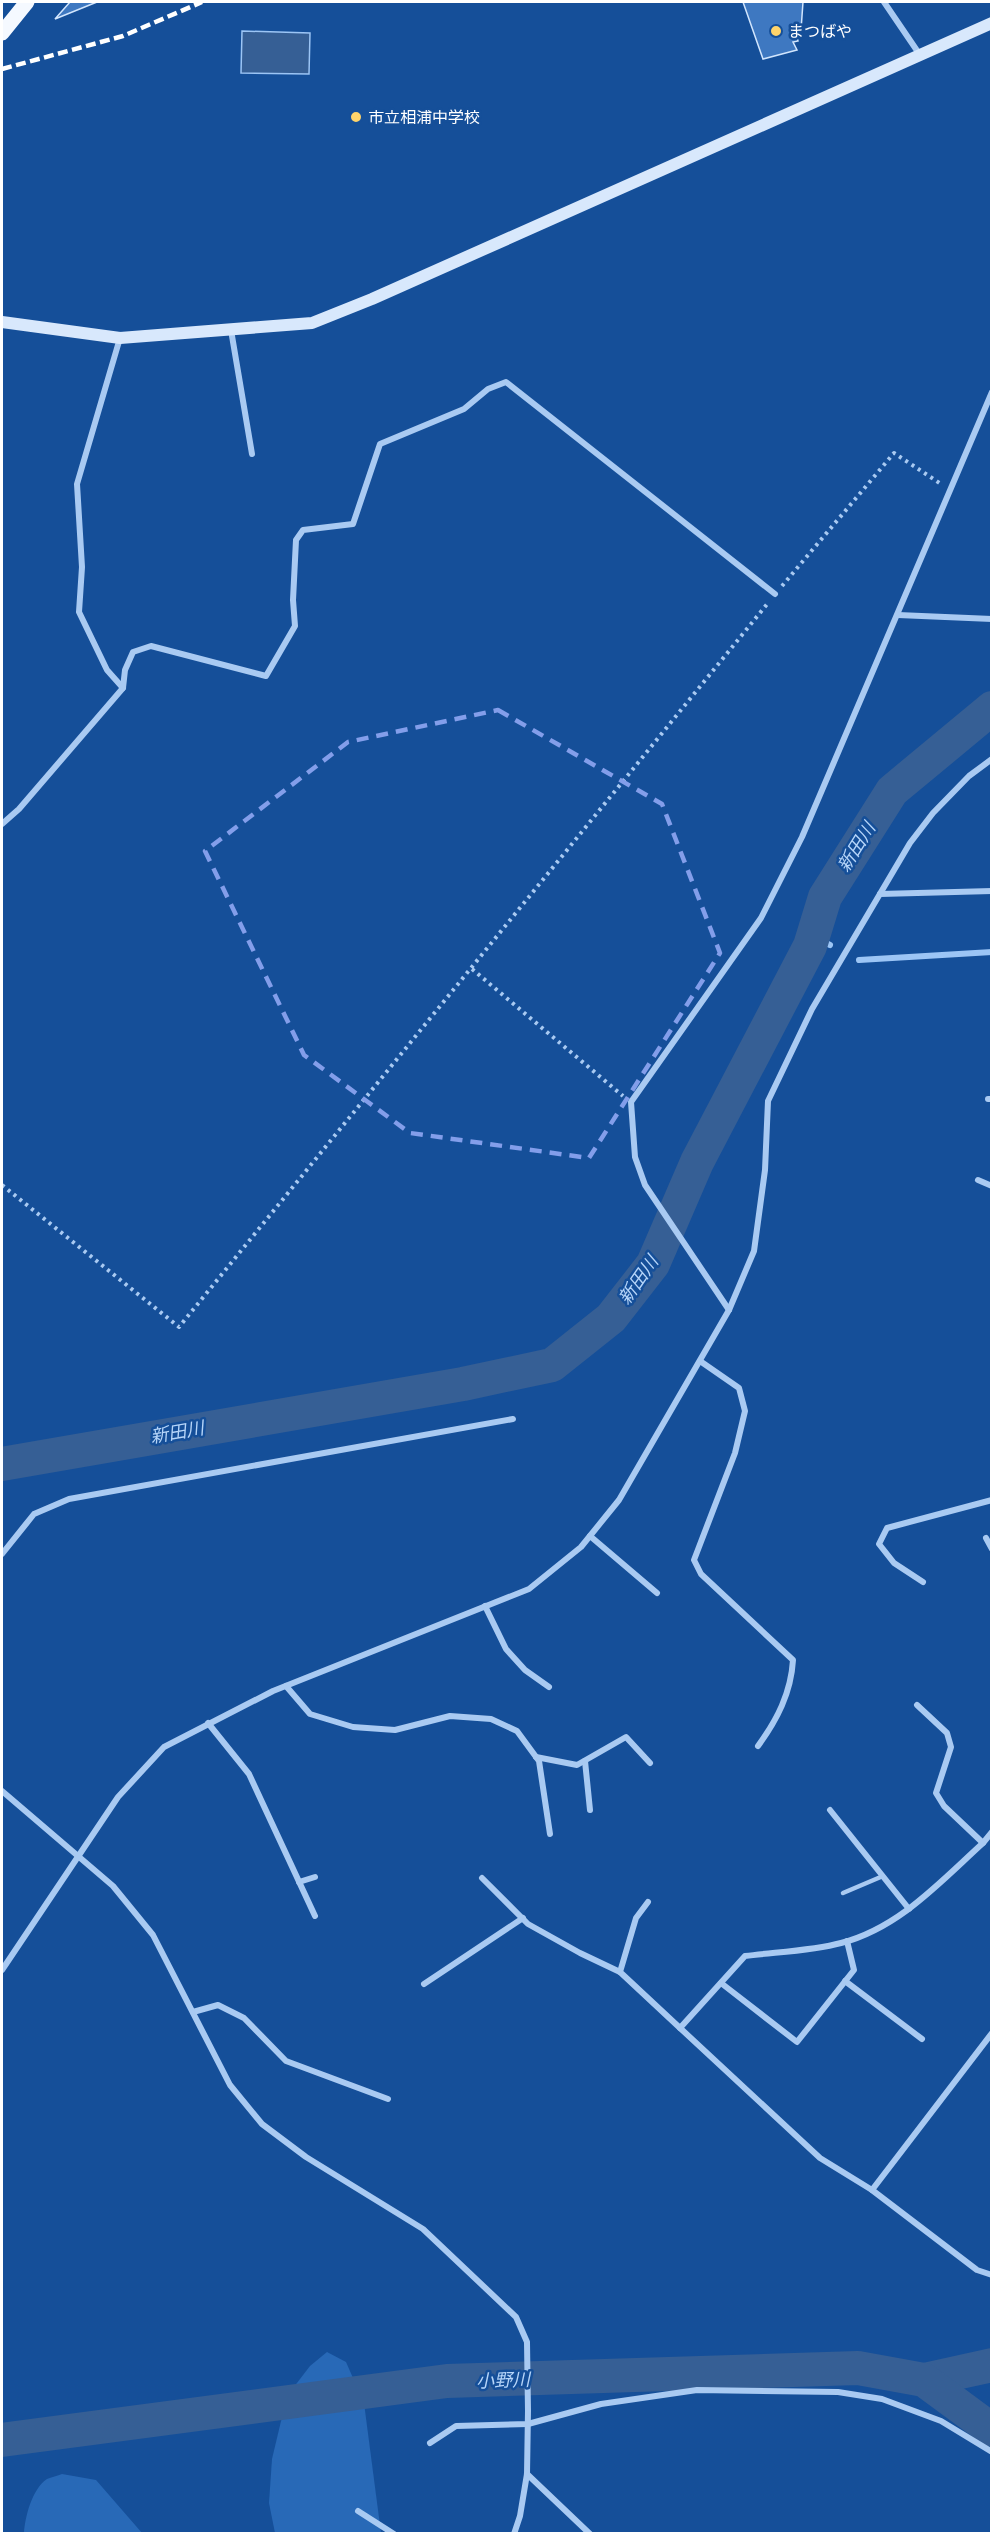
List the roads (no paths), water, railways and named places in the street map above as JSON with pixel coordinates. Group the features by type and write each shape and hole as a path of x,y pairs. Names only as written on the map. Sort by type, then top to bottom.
{"main road":[{"path":"2,33 27,2"}],"street":[{"path":"884,2 920,55"},
{"path":"2,322 120,338 312,323 992,23"},
{"path":"231,330 252,454"},
{"path":"120,338 77,484 82,567 79,612 107,670 123,688"},
{"path":"2,824 19,809 123,688 125,670 133,652 151,646 266,676 295,626 293,600 296,540 303,530 353,524 380,444 464,409 488,389 506,382 775,594"},
{"path":"729,1310 645,1185 635,1157 631,1102 761,918 802,837 992,392"},
{"path":"898,615 992,619"},
{"path":"2,1970 118,1797 164,1747 286,1686 529,1589 581,1547 590,1536 619,1500 700,1361 729,1310 754,1251 765,1170 768,1101 812,1009 910,843 933,813 969,776 992,759"},
{"path":"880,894 992,891"},
{"path":"978,1179 992,1186"},
{"path":"700,1361 740,1388 745,1411 735,1453 694,1560 701,1575 793,1660 792,1679 776,1722 758,1746"},
{"path":"2,1554 34,1514 69,1499 513,1419"},
{"path":"923,1582 894,1563 879,1544 886,1528 992,1500"},
{"path":"590,1536 657,1593"},
{"path":"986,1538 992,1549"},
{"path":"485,1606 506,1649 525,1670 549,1686"},
{"path":"286,1686 310,1714 353,1727 395,1730 450,1716 491,1719 518,1731 539,1761 550,1834"},
{"path":"917,1705 947,1733 951,1747 936,1793 944,1806 983,1843"},
{"path":"208,1723 249,1774 315,1916"},
{"path":"536,1757 576,1765 626,1737 650,1763"},
{"path":"585,1761 590,1810"},
{"path":"2,1791 113,1886 153,1935 230,2085 262,2124 306,2157 423,2229 516,2317 527,2342 528,2424 526,2474 520,2516 514,2534"},
{"path":"830,1810 909,1909"},
{"path":"680,2028 745,1956 847,1941 879,1928 909,1909 983,1843 992,1832"},
{"path":"299,1882 315,1877"},
{"path":"482,1878 528,1924 620,1972 820,2158 872,2190 977,2270 992,2275"},
{"path":"620,1972 636,1918 648,1902"},
{"path":"424,1984 523,1918"},
{"path":"720,1983 797,2042 854,1970 847,1941"},
{"path":"845,1981 922,2039"},
{"path":"193,2012 218,2006 244,2018 286,2061 388,2099"},
{"path":"872,2190 992,2033"},
{"path":"430,2443 456,2426 528,2424 601,2404 697,2390 838,2392 882,2399 941,2421 992,2452"},
{"path":"526,2474 590,2534"},
{"path":"358,2511 394,2534"}],"lane":[{"path":"843,1893 883,1876"}],"waterway":[{"name":"新田川","path":"2,1464 463,1384 552,1365 611,1318 653,1264 697,1162 810,946 825,897 892,791 992,708"},
{"path":"813,936 830,945"},
{"path":"859,960 992,952"},
{"path":"924,2380 992,2365"},
{"name":"小野川","path":"2,2440 447,2381 858,2368 924,2380 992,2430"}],"railway":[{"path":"2,69 123,36 202,2"}],"place":[{"name":"まつばや","path":"776,31"},
{"name":"市立相浦中学校","path":"356,117"}]}
